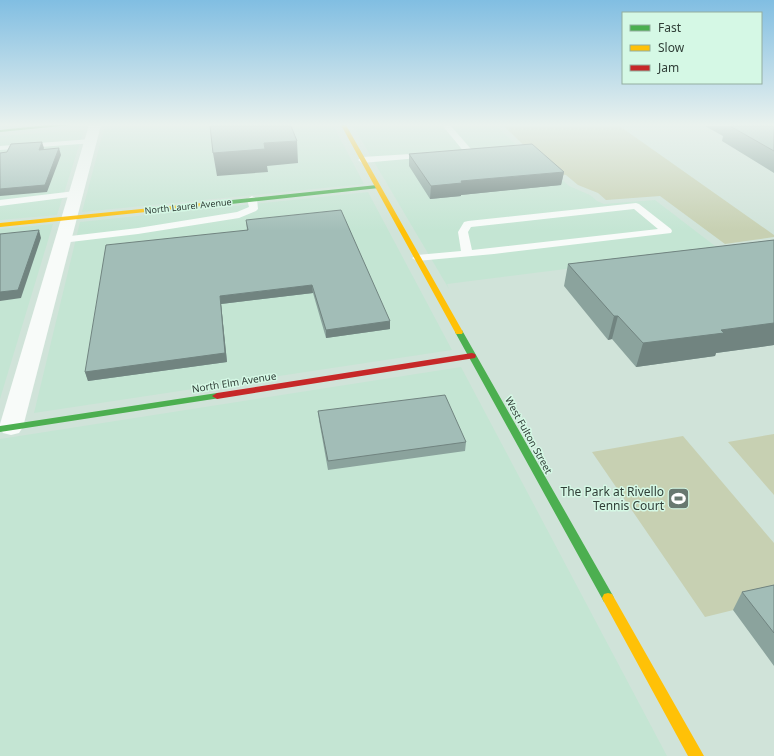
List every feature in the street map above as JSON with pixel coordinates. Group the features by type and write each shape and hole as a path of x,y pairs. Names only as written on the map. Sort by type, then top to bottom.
{"street":[{"path":"6,428 85,160"},
{"name":"West Fulton Street","path":"362,160 696,756"},
{"name":"North Laurel Avenue","path":"0,225 377,187"},
{"name":"North Elm Avenue","path":"6,428 472,356"}],"lane":[{"path":"0,203 75,194"},
{"path":"62,240 138,231 239,215 253,210 254,207 252,199"},
{"path":"416,258 494,251 667,231 636,206 468,224 463,232 468,253"}],"shaded area":[{"path":"0,160 74,160 57,215 0,220"},
{"path":"96,160 352,160 364,184 82,212"},
{"path":"373,160 534,160 559,177 569,186 590,195 597,201 604,204 655,200 715,246 725,249 447,284 449,289"},
{"path":"539,160 668,160 774,235 774,237 725,244 660,196 606,200 598,193 578,185 566,175 552,173"},
{"path":"368,192 452,350 34,413 80,222"},
{"path":"53,224 0,399 0,229"},
{"path":"461,367 667,756 0,756 0,439"},
{"path":"774,434 774,495 728,442"},
{"name":"The Park at Rivello Tennis Court","path":"683,436 774,543 774,600 705,617 592,452"}],"building":[{"path":"0,160 54,160 45,185 0,189"},
{"path":"413,160 551,160 564,172 461,181 462,183 431,186"},
{"path":"341,210 390,321 326,330 312,285 220,296 225,353 85,372 106,245 248,230 246,220"},
{"path":"39,230 18,290 0,292 0,234"},
{"path":"774,240 774,323 721,330 724,333 643,343 618,316 614,316 568,264"},
{"path":"445,395 466,442 328,461 318,411"},
{"path":"774,585 774,633 742,592"}],"traffic: fast":[{"path":"222,203 377,187"},
{"path":"459,332 608,598"},
{"path":"0,429 217,396"}],"traffic: slow":[{"path":"363,160 459,332"},
{"path":"0,225 222,203"},
{"path":"608,598 696,756"}],"traffic: jam":[{"path":"217,396 472,356"}],"place":[{"name":"The Park at Rivello Tennis Court","path":"679,498"}]}
